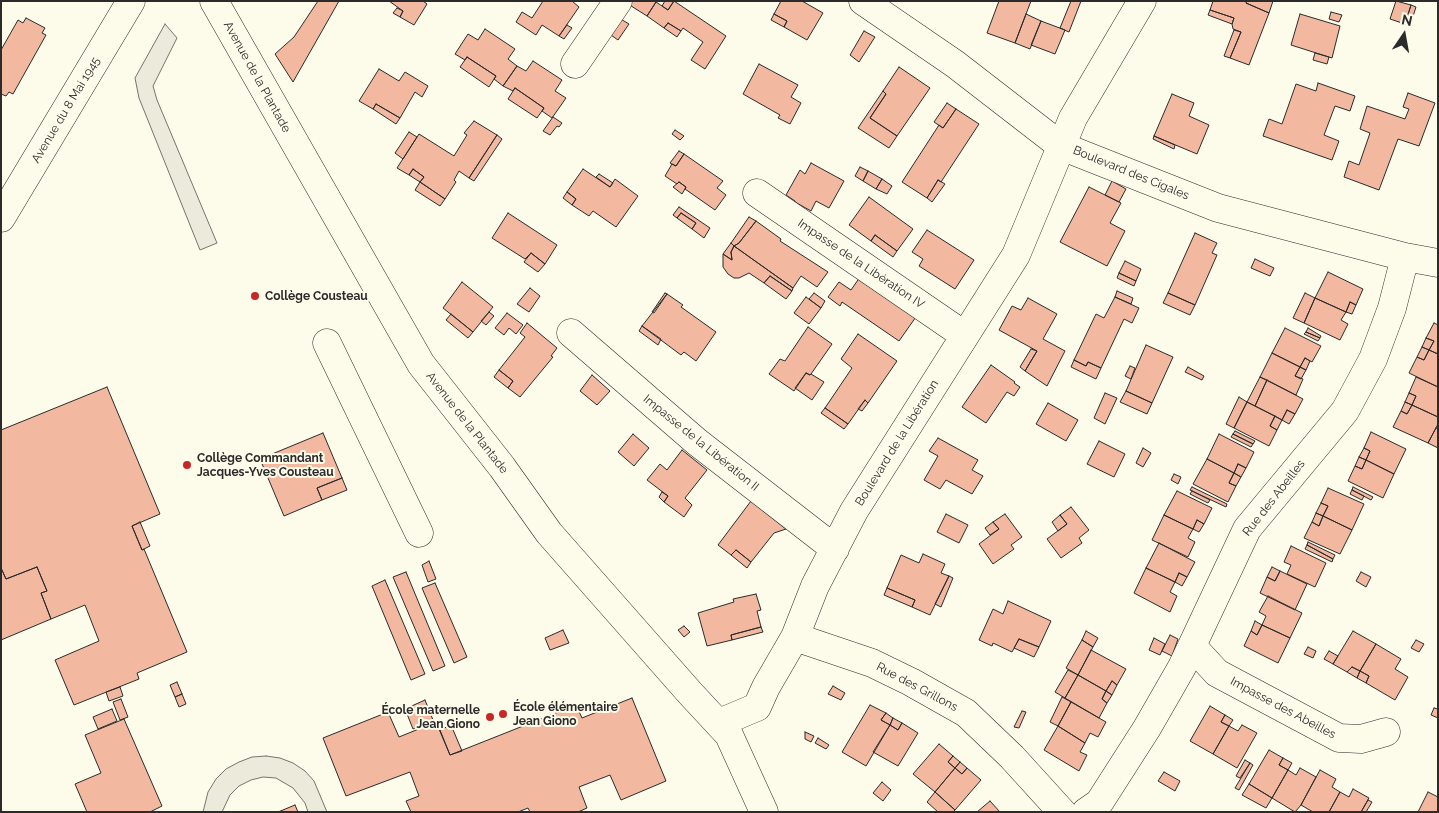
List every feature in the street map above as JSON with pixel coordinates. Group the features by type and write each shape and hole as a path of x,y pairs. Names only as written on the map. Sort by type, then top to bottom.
{"street":[{"name":"Avenue du 8 Mai 1945","path":"1,218 131,1"},
{"name":"Avenue de la Plantade","path":"214,1 421,364 502,466 549,532 729,735 764,812"},
{"path":"574,64 618,1"},
{"name":"Boulevard des Cigales","path":"863,1 955,64 1061,146 1218,208 1406,257 1438,263"},
{"name":"Boulevard de la Libération","path":"719,724 757,707 766,687 795,638 815,586 854,511 1016,255 1073,118 1142,1"},
{"name":"Impasse de la Libération IV","path":"757,193 964,335"},
{"name":"Rue des Abeilles","path":"1086,812 1099,803 1105,795 1182,667 1247,528 1345,411 1373,359 1392,308 1406,257"},
{"name":"Impasse de la Libération II","path":"571,333 697,442 835,549"},
{"path":"327,343 419,532"},
{"name":"Rue des Grillons","path":"795,638 872,663 911,682 966,713 1012,757 1062,812"},
{"name":"Impasse des Abeilles","path":"1192,646 1217,673 1339,738 1361,739 1386,732"}],"shaded area":[{"path":"165,24 177,38 153,86 157,100 217,243 200,250 139,98 135,78"},
{"path":"252,757 280,758 293,763 305,771 314,781 327,812 308,812 305,803 293,788 276,778 263,777 239,786 230,795 222,812 203,812 208,792 216,779 226,769"}],"building":[{"path":"318,1 339,1 293,82 275,54 294,37"},
{"path":"389,1 423,1 427,4 414,25 400,17 403,11"},
{"path":"543,1 572,1 579,7 559,36 542,25 536,35 516,22 522,12 532,18"},
{"path":"630,1 656,2 647,16 628,4"},
{"path":"665,1 674,1 668,10 662,6"},
{"path":"674,1 726,36 705,69 691,60 703,42 683,28 681,31 668,23 664,28 647,16 656,2 668,10"},
{"path":"781,1 802,1 823,13 807,40 784,27 787,21 774,14"},
{"path":"999,1 1031,1 1015,43 987,33"},
{"path":"1071,1 1081,1 1069,32 1060,28"},
{"path":"1213,1 1247,1 1246,3 1269,13 1249,65 1230,58 1241,32 1233,29 1234,18 1210,10"},
{"path":"1247,1 1273,1 1269,13 1246,3"},
{"path":"1396,1 1411,5 1405,24 1390,19"},
{"path":"1411,5 1416,7 1410,26 1405,24"},
{"path":"397,8 403,11 400,17 393,13"},
{"path":"1210,10 1234,18 1232,24 1208,15"},
{"path":"1331,12 1342,15 1339,22 1329,19"},
{"path":"774,14 787,21 784,27 771,20"},
{"path":"1026,14 1041,21 1030,49 1015,43"},
{"path":"1300,14 1340,26 1332,58 1291,45"},
{"path":"26,18 45,28 42,33 46,35 13,94 9,92 6,96 1,94 1,50 18,20 23,23"},
{"path":"619,18 629,24 618,40 608,33"},
{"path":"1041,21 1065,30 1055,54 1031,45"},
{"path":"668,23 681,31 677,37 664,28"},
{"path":"567,25 572,28 564,39 559,36"},
{"path":"485,29 515,49 508,59 517,66 503,86 494,79 496,76 467,57 465,60 455,54 468,34 478,40"},
{"path":"1234,30 1241,32 1230,58 1224,56"},
{"path":"864,31 875,37 859,62 850,55"},
{"path":"1315,53 1329,57 1327,64 1313,60"},
{"path":"467,57 496,76 489,87 460,67"},
{"path":"533,61 562,80 555,91 566,98 552,118 542,111 544,108 515,88 513,91 503,86 517,66 526,71"},
{"path":"759,64 798,85 791,97 801,103 790,124 778,118 780,115 743,94"},
{"path":"899,67 930,88 897,136 870,118 886,94 883,91"},
{"path":"379,69 399,81 405,72 428,86 422,97 415,92 400,118 376,104 373,109 359,101"},
{"path":"1318,83 1355,96 1350,111 1335,106 1324,135 1339,141 1332,160 1263,136 1269,119 1282,124 1296,84 1316,91"},
{"path":"515,88 544,108 537,118 508,99"},
{"path":"883,91 886,94 870,118 897,136 889,148 858,128"},
{"path":"1408,93 1435,103 1419,146 1398,139 1379,190 1344,177 1349,161 1359,165 1370,133 1360,129 1367,106 1405,119 1409,109 1403,107"},
{"path":"1172,94 1194,103 1189,116 1209,125 1197,154 1154,136"},
{"path":"947,103 956,109 943,128 934,122"},
{"path":"376,104 400,118 396,124 373,109"},
{"path":"956,109 979,124 941,182 938,180 927,198 902,182 939,125 943,128"},
{"path":"553,117 562,123 550,135 543,131"},
{"path":"474,121 497,135 469,178 459,171 454,180 456,182 445,199 420,182 424,177 413,169 409,175 397,168 419,134 454,156 467,135 464,133"},
{"path":"675,130 684,136 680,140 672,134"},
{"path":"409,132 417,137 403,159 395,153"},
{"path":"497,135 502,139 474,181 469,178"},
{"path":"1154,136 1175,145 1174,149 1153,139"},
{"path":"679,151 684,154 676,166 670,163"},
{"path":"684,154 723,181 717,188 726,195 715,210 685,189 686,187 679,182 677,184 665,176 672,164 676,166"},
{"path":"811,163 844,181 829,208 816,201 811,211 786,195 800,170 805,174"},
{"path":"860,167 868,171 863,181 855,176"},
{"path":"413,169 424,177 420,182 409,175"},
{"path":"583,169 610,187 615,179 638,196 616,227 593,211 589,216 572,205 576,199 567,192"},
{"path":"868,171 882,179 876,189 863,181"},
{"path":"599,174 613,183 610,187 596,177"},
{"path":"882,179 892,186 887,194 876,189"},
{"path":"938,180 945,184 932,202 927,198"},
{"path":"1112,181 1126,189 1119,202 1105,195"},
{"path":"420,182 445,199 440,206 415,190"},
{"path":"679,182 686,187 682,194 673,187"},
{"path":"1089,187 1121,203 1110,223 1125,231 1107,266 1060,242"},
{"path":"567,192 576,199 572,205 563,198"},
{"path":"869,197 913,229 897,251 875,235 871,241 849,225"},
{"path":"679,207 710,228 704,238 692,229 696,223 681,213 677,218 673,215"},
{"path":"508,213 557,245 545,264 531,253 525,259 492,238"},
{"path":"681,213 696,223 692,229 677,218"},
{"path":"749,217 756,221 739,243 734,246 731,243"},
{"path":"756,221 781,239 780,241 828,272 817,287 801,276 793,288 734,246 739,243"},
{"path":"927,230 974,260 955,289 919,266 923,259 912,252"},
{"path":"1195,233 1217,243 1212,253 1217,255 1195,305 1168,293"},
{"path":"875,235 897,251 893,257 871,241"},
{"path":"731,243 734,246 731,252 732,260 723,254"},
{"path":"734,246 793,288 792,291 770,276 764,283 749,273 739,278 734,278 728,274 723,267 723,254 732,260 731,252"},
{"path":"531,253 545,264 538,272 524,262"},
{"path":"1255,259 1274,268 1270,276 1251,268"},
{"path":"1125,261 1141,269 1136,281 1119,273"},
{"path":"1328,272 1363,289 1356,305 1350,302 1346,312 1315,298"},
{"path":"1119,273 1136,281 1134,286 1117,278"},
{"path":"770,276 792,291 786,299 764,283"},
{"path":"860,277 918,314 899,341 842,302 840,306 828,297 839,282 851,290"},
{"path":"462,282 493,307 473,332 443,308"},
{"path":"530,288 540,296 529,312 517,304"},
{"path":"1117,291 1133,298 1131,304 1115,297"},
{"path":"665,293 667,294 654,313 652,312"},
{"path":"814,293 825,301 821,308 809,299"},
{"path":"1168,293 1195,305 1190,315 1163,303"},
{"path":"1305,293 1315,298 1304,323 1293,318"},
{"path":"667,294 683,305 681,307 716,332 696,361 684,352 681,355 642,326"},
{"path":"806,297 821,308 809,324 794,313"},
{"path":"1115,297 1139,308 1132,323 1124,319 1101,368 1088,362 1086,366 1074,360 1096,314 1104,318"},
{"path":"1028,298 1057,314 1043,339 1065,351 1047,386 1025,371 1037,351 999,330 1012,306 1021,310"},
{"path":"1315,298 1346,312 1341,320 1348,324 1340,340 1304,323"},
{"path":"1350,302 1356,305 1352,314 1346,312"},
{"path":"489,312 494,316 486,325 481,321"},
{"path":"507,313 523,325 516,334 509,328 504,335 495,328"},
{"path":"451,314 473,332 468,338 446,320"},
{"path":"527,323 557,348 551,356 553,357 520,397 508,388 513,381 499,370 525,337 520,333"},
{"path":"1434,323 1438,325 1438,354 1429,350 1434,341 1426,338"},
{"path":"642,326 661,339 658,345 639,331"},
{"path":"808,327 832,344 811,374 806,373 794,391 769,374 780,359 785,361"},
{"path":"1285,328 1321,346 1312,362 1305,358 1300,367 1272,353"},
{"path":"1308,328 1321,336 1320,338 1306,332"},
{"path":"1306,332 1320,338 1318,341 1304,334"},
{"path":"858,334 897,361 868,403 865,400 848,424 825,408 852,368 841,359"},
{"path":"1426,338 1434,341 1429,350 1422,347"},
{"path":"1146,345 1173,357 1152,403 1126,391"},
{"path":"1422,347 1429,350 1424,360 1417,357"},
{"path":"1031,349 1037,351 1025,371 1020,367"},
{"path":"1429,350 1438,354 1438,387 1409,373 1417,357 1424,360"},
{"path":"1272,353 1300,367 1295,376 1303,379 1296,395 1260,377"},
{"path":"1305,358 1310,361 1306,370 1300,367"},
{"path":"1074,360 1086,366 1088,362 1101,368 1096,379 1071,367"},
{"path":"991,365 1020,387 1014,396 1007,392 986,423 962,407"},
{"path":"1130,366 1135,368 1131,379 1125,376"},
{"path":"1188,367 1204,376 1202,380 1185,372"},
{"path":"1300,367 1306,370 1301,379 1295,376"},
{"path":"499,370 513,381 508,388 494,377"},
{"path":"806,373 824,382 812,400 795,388"},
{"path":"592,375 610,391 597,405 580,391"},
{"path":"1260,377 1267,380 1255,406 1247,402"},
{"path":"1416,377 1438,387 1438,417 1412,405 1416,396 1409,393"},
{"path":"1267,380 1303,399 1295,414 1287,410 1282,420 1255,406"},
{"path":"107,387 160,514 132,526 142,550 144,549 187,652 137,673 139,679 74,705 55,660 99,641 85,605 51,619 41,593 47,591 37,567 6,579 1,568 1,430"},
{"path":"1126,391 1152,403 1147,414 1120,402"},
{"path":"1105,393 1117,398 1105,424 1094,418"},
{"path":"1409,393 1416,396 1412,405 1405,402"},
{"path":"1239,397 1247,402 1234,428 1226,424"},
{"path":"865,400 868,403 862,411 858,409"},
{"path":"1247,402 1275,416 1270,426 1277,430 1269,446 1234,428"},
{"path":"1405,402 1412,405 1407,414 1401,411"},
{"path":"1048,403 1078,420 1066,441 1036,424"},
{"path":"1412,405 1438,417 1438,424 1428,443 1393,427 1401,411 1407,414"},
{"path":"825,408 848,424 844,429 821,413"},
{"path":"1287,410 1295,414 1289,424 1282,420"},
{"path":"1275,416 1282,420 1277,430 1270,426"},
{"path":"1436,428 1438,429 1438,448 1428,443"},
{"path":"1235,431 1255,441 1253,444 1233,434"},
{"path":"1371,432 1406,449 1394,474 1366,460 1370,451 1364,448"},
{"path":"323,433 342,478 317,488 322,500 284,516 260,459"},
{"path":"633,434 649,448 634,466 618,452"},
{"path":"1219,434 1254,452 1246,468 1238,464 1234,473 1207,459"},
{"path":"1233,434 1253,444 1251,447 1231,437"},
{"path":"938,438 978,460 972,470 983,476 972,494 946,480 940,489 924,480 938,456 929,451"},
{"path":"1099,441 1125,454 1114,477 1087,464"},
{"path":"1143,448 1151,453 1143,467 1136,463"},
{"path":"1364,448 1370,451 1366,460 1359,457"},
{"path":"682,450 707,470 685,498 692,505 684,517 664,502 668,496 647,480 660,464 667,470"},
{"path":"1359,457 1366,460 1362,469 1355,466"},
{"path":"1207,459 1234,473 1229,483 1236,486 1228,502 1193,484"},
{"path":"1366,460 1394,474 1383,498 1348,481 1355,466 1362,469"},
{"path":"1238,464 1246,468 1241,477 1234,473"},
{"path":"1234,473 1241,477 1236,486 1229,483"},
{"path":"1174,474 1181,477 1178,484 1171,480"},
{"path":"342,478 347,490 322,500 317,488"},
{"path":"1192,487 1227,504 1226,507 1190,490"},
{"path":"1353,487 1373,497 1371,500 1352,490"},
{"path":"1328,488 1364,504 1352,530 1323,516 1328,506 1321,503"},
{"path":"1352,490 1364,496 1362,500 1350,494"},
{"path":"1177,491 1212,508 1204,524 1197,520 1193,529 1164,515"},
{"path":"1192,491 1210,500 1208,503 1190,494"},
{"path":"662,492 668,496 664,502 659,497"},
{"path":"751,501 786,529 774,533 751,562 736,550 731,555 718,545"},
{"path":"1321,503 1328,506 1323,516 1316,513"},
{"path":"1071,507 1089,530 1079,538 1082,543 1061,558 1047,539 1067,524 1060,515"},
{"path":"1316,513 1323,516 1319,526 1312,522"},
{"path":"946,514 968,525 959,543 937,532"},
{"path":"1005,514 1022,537 1011,545 1014,549 993,564 979,544 999,529 993,522"},
{"path":"1060,515 1067,524 1058,531 1052,522"},
{"path":"1164,515 1193,529 1188,538 1195,542 1188,557 1152,540"},
{"path":"1323,516 1352,530 1340,554 1304,538 1312,522 1319,526"},
{"path":"1197,520 1204,524 1199,532 1193,529"},
{"path":"140,522 150,546 142,550 132,526"},
{"path":"993,522 999,529 990,535 985,528"},
{"path":"1308,542 1335,555 1333,559 1307,545"},
{"path":"1159,543 1195,562 1187,577 1179,573 1175,582 1146,568"},
{"path":"1307,545 1333,559 1332,562 1305,549"},
{"path":"1291,546 1326,563 1315,587 1287,574 1291,565 1284,562"},
{"path":"736,550 751,562 747,568 731,555"},
{"path":"923,554 945,564 941,573 949,576 930,615 912,607 915,600 887,588 901,555 919,563"},
{"path":"429,561 436,579 428,582 422,565"},
{"path":"37,567 47,591 41,593 51,619 1,640 1,568 6,579"},
{"path":"1272,567 1280,571 1275,581 1267,577"},
{"path":"1146,568 1175,582 1170,592 1177,596 1170,612 1134,593"},
{"path":"1280,571 1307,584 1295,610 1260,593 1267,577 1275,581"},
{"path":"406,572 445,666 433,671 393,577"},
{"path":"1361,572 1371,577 1366,587 1356,581"},
{"path":"1179,573 1187,577 1182,586 1175,582"},
{"path":"949,576 953,578 941,607 935,604"},
{"path":"385,580 425,674 411,680 372,586"},
{"path":"435,583 467,657 454,663 422,588"},
{"path":"887,588 915,600 912,607 884,595"},
{"path":"756,594 761,610 757,611 761,627 731,635 732,640 707,646 698,613 734,602 733,599"},
{"path":"1268,596 1302,613 1290,638 1262,625 1266,616 1259,612"},
{"path":"1008,601 1051,621 1039,647 1019,639 1012,652 993,643 992,646 979,640 993,609 1003,614"},
{"path":"1255,621 1262,625 1257,635 1251,631"},
{"path":"1262,625 1290,638 1278,663 1244,646 1251,631 1257,635"},
{"path":"684,626 690,632 684,637 678,630"},
{"path":"761,627 763,632 732,640 731,635"},
{"path":"563,630 569,643 550,650 545,638"},
{"path":"1086,631 1098,638 1093,647 1082,640"},
{"path":"1353,631 1376,644 1360,671 1352,667 1347,672 1333,664"},
{"path":"1170,635 1178,639 1172,656 1162,651"},
{"path":"1154,638 1165,644 1160,655 1149,650"},
{"path":"1019,639 1039,647 1034,657 1014,648"},
{"path":"1082,640 1093,647 1078,675 1066,668"},
{"path":"1416,640 1424,644 1419,652 1411,648"},
{"path":"1376,644 1401,659 1395,669 1408,677 1395,700 1366,683 1369,676 1360,671"},
{"path":"1308,647 1316,651 1313,658 1304,654"},
{"path":"1091,650 1126,669 1117,685 1112,681 1106,691 1078,675"},
{"path":"1329,651 1338,656 1333,664 1324,659"},
{"path":"1352,667 1360,671 1357,678 1347,672"},
{"path":"1068,670 1078,675 1065,698 1055,692"},
{"path":"1360,671 1369,676 1366,683 1357,678"},
{"path":"1078,675 1106,691 1102,699 1107,703 1099,718 1065,698"},
{"path":"1112,681 1117,685 1112,695 1106,691"},
{"path":"177,682 182,694 175,697 170,685"},
{"path":"833,686 845,693 841,700 828,694"},
{"path":"120,687 123,696 109,701 106,692"},
{"path":"1106,691 1112,695 1107,703 1102,699"},
{"path":"182,694 186,704 179,707 175,697"},
{"path":"1062,697 1071,702 1058,726 1050,722"},
{"path":"632,698 666,781 621,800 610,775 579,787 587,808 578,812 530,812 528,808 518,812 411,812 406,801 419,796 410,772 346,796 323,738 388,712 399,737 436,722 450,755 576,705 582,718"},
{"path":"121,699 128,717 120,720 113,702"},
{"path":"425,700 433,720 413,729 405,709"},
{"path":"1071,702 1106,722 1098,737 1090,733 1085,743 1058,726"},
{"path":"870,705 886,713 881,720 890,725 866,766 842,752"},
{"path":"1210,706 1225,715 1221,722 1229,726 1213,754 1190,741"},
{"path":"1434,708 1438,709 1438,718 1431,715"},
{"path":"112,709 117,721 98,729 93,717"},
{"path":"1022,711 1026,712 1019,728 1014,727"},
{"path":"886,713 893,718 890,725 881,720"},
{"path":"1225,715 1233,720 1229,726 1221,722"},
{"path":"893,718 902,723 898,730 890,725"},
{"path":"124,719 162,806 150,812 87,812 75,784 101,773 85,735"},
{"path":"902,723 918,733 898,766 873,752 890,725 898,730"},
{"path":"451,725 462,751 450,755 440,730"},
{"path":"1242,725 1257,733 1237,768 1213,754 1229,726 1238,731"},
{"path":"1058,726 1085,743 1080,752 1087,755 1079,771 1044,750"},
{"path":"805,732 814,736 811,742 805,739"},
{"path":"818,738 829,745 826,749 815,743"},
{"path":"939,744 953,756 948,762 955,768 935,792 913,774"},
{"path":"1269,750 1283,758 1279,765 1288,770 1272,798 1249,784"},
{"path":"953,756 960,762 955,768 948,762"},
{"path":"1283,758 1292,763 1288,770 1279,765"},
{"path":"1245,760 1250,763 1240,778 1236,776"},
{"path":"960,762 967,768 962,774 955,768"},
{"path":"1250,763 1253,765 1239,790 1235,788"},
{"path":"955,768 962,774 967,768 981,780 955,810 935,792"},
{"path":"1300,768 1316,777 1301,805 1295,812 1272,798 1288,770 1296,775"},
{"path":"1320,770 1336,779 1332,787 1340,792 1329,812 1313,812 1301,805"},
{"path":"1164,772 1180,781 1175,791 1158,781"},
{"path":"882,782 891,790 883,801 873,793"},
{"path":"1249,784 1272,798 1266,808 1242,795"},
{"path":"1353,789 1369,798 1361,812 1329,812 1340,792 1349,797"},
{"path":"935,792 955,810 953,812 938,812 927,802"},
{"path":"1428,792 1438,797 1438,812 1418,812"},
{"path":"1368,800 1372,802 1366,812 1361,812"},
{"path":"990,801 1000,812 977,812"},
{"path":"295,805 298,812 278,812"}],"place":[{"name":"Collège Cousteau","path":"255,296"},
{"name":"Collège Commandant Jacques-Yves Cousteau","path":"187,465"},
{"name":"École élémentaire Jean Giono","path":"503,714"},
{"name":"École maternelle Jean Giono","path":"490,717"}]}
